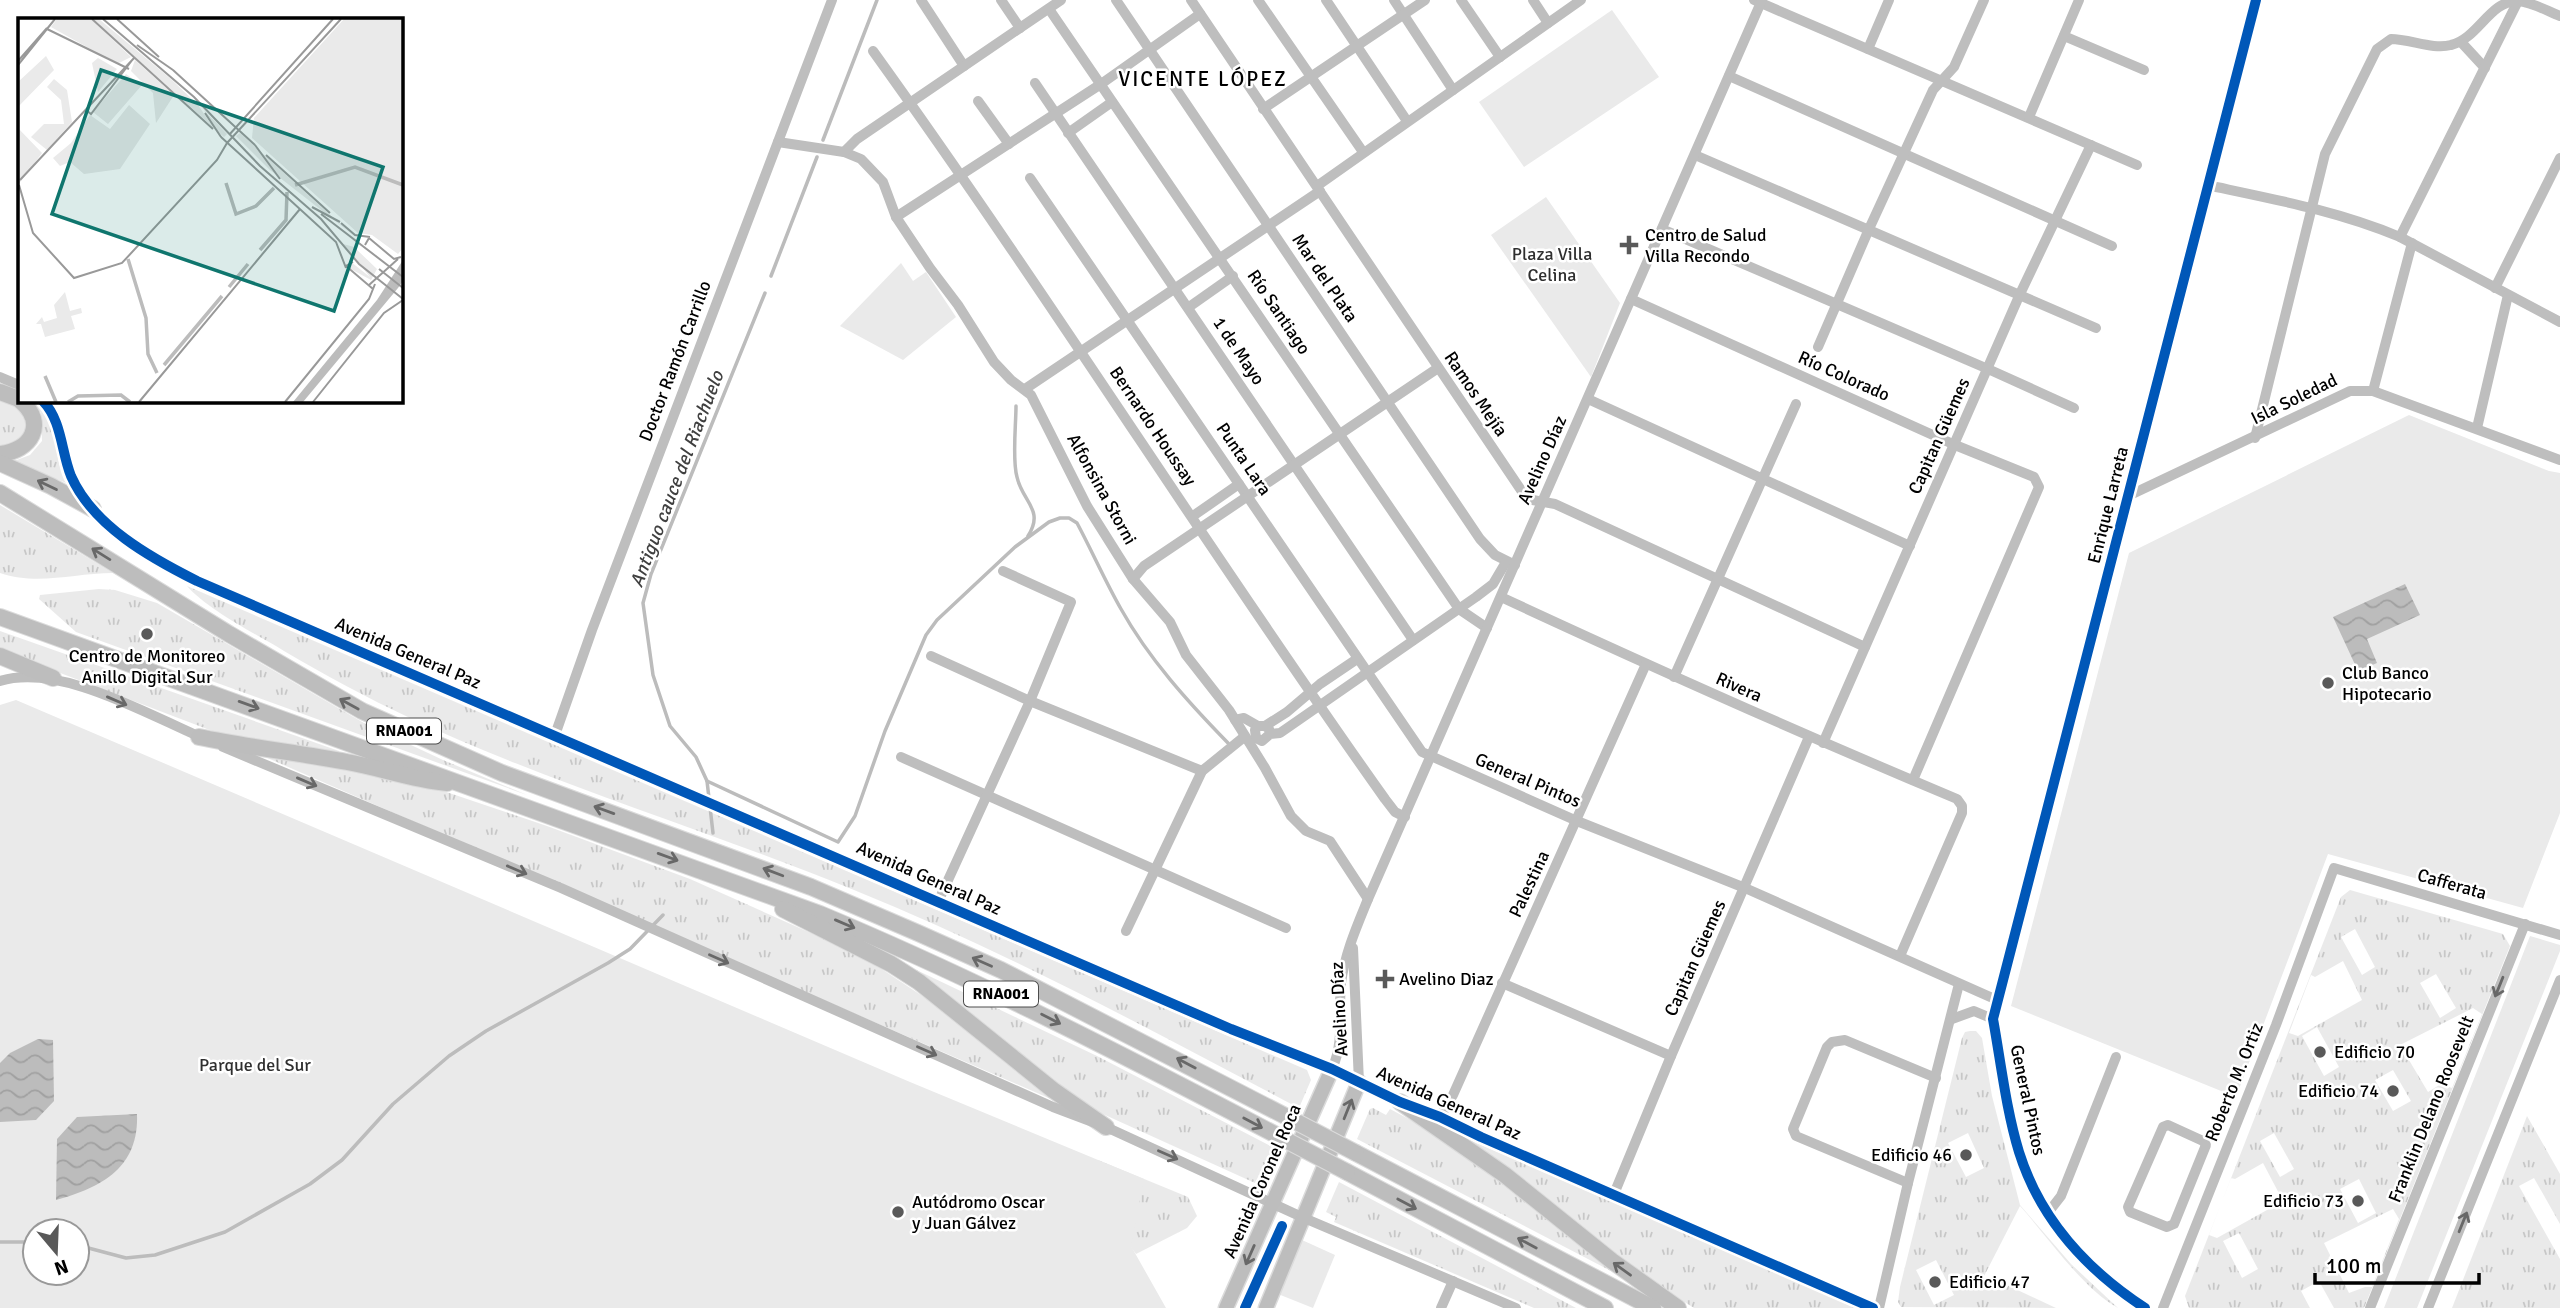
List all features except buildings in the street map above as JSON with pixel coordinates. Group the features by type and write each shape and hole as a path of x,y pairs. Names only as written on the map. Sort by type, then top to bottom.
{"highway":[{"path":"0,392 18,399"},
{"path":"0,454 19,450 32,436 33,419 30,410 22,402"},
{"path":"0,463 93,509"},
{"name":"RNA001","path":"0,493 229,634 362,711 465,758 811,887 1001,970 1653,1308"},
{"name":"RNA001","path":"0,617 712,873 820,914 953,971 1121,1054 1605,1308"},
{"path":"0,656 52,678"},
{"path":"199,737 349,762 426,781 466,784"},
{"path":"712,873 891,964 919,982 1105,1128"},
{"path":"1399,1102 1505,1175 1612,1261 1678,1308"}],"main road":[{"name":"Avenida Coronel Roca","path":"1226,1308 1332,1069"},
{"path":"1266,1308 1359,1082"}],"street":[{"name":"Doctor Ramón Carrillo","path":"555,735 592,630 832,0"},
{"path":"921,0 964,66"},
{"path":"1001,0 1020,28"},
{"path":"844,152 856,139 1061,0"},
{"name":"Mar del Plata","path":"1116,0 1480,539 1495,555 1510,563"},
{"name":"Ramos Mejía","path":"1191,0 1527,499 1555,504 1865,647"},
{"path":"1258,0 1363,152"},
{"path":"1326,0 1407,121"},
{"path":"1394,0 1453,90"},
{"path":"1263,109 1424,0"},
{"path":"1461,0 1500,57"},
{"path":"1533,0 1548,23"},
{"path":"1025,388 1268,226 1363,152 1581,0"},
{"path":"1868,49 1889,0"},
{"path":"1818,347 1933,89 1954,67 1984,0"},
{"path":"2029,117 2079,0"},
{"name":"Enrique Larreta","path":"1993,1019 2256,0"},
{"path":"1759,1 2137,165"},
{"name":"Avelino Díaz","path":"1332,1069 1340,1048 1342,977 1368,899 1501,597 1510,563 1542,502 1588,399 1759,1"},
{"path":"2400,237 2518,1"},
{"path":"2255,438 2325,154 2377,49 2391,39 2447,46 2461,42 2500,6 2518,1 2560,16"},
{"name":"Río Santiago","path":"1049,9 1459,609 1487,628"},
{"path":"896,217 1101,84 1200,14"},
{"path":"2064,36 2144,69"},
{"path":"2461,42 2485,68"},
{"name":"Bernardo Houssay","path":"873,51 961,174 1309,692 1385,799 1395,812 1405,817"},
{"path":"1729,76 2112,246"},
{"name":"1 de Mayo","path":"1035,83 1413,640"},
{"path":"978,101 1009,144"},
{"path":"1068,133 1112,102"},
{"name":"Alfonsina Storni","path":"778,142 844,152 860,159 883,182 896,217 929,268 958,304 994,362 1011,380 1031,394 1087,506 1133,579 1170,622 1186,654 1235,720 1291,816 1306,831 1330,841 1368,899"},
{"name":"Capitan Güemes","path":"1823,743 2020,294 2091,145"},
{"path":"1695,155 2096,328"},
{"path":"2495,288 2560,158"},
{"name":"Punta Lara","path":"1030,178 1128,318 1367,674 1422,752 1431,757"},
{"path":"2207,185 2360,221 2412,243 2560,322"},
{"path":"1662,229 2074,408"},
{"path":"2373,391 2412,243"},
{"path":"1189,307 1233,276"},
{"path":"2477,428 2508,295"},
{"name":"Río Colorado","path":"1631,299 1955,445 2035,477 2039,486 1913,780"},
{"path":"1133,579 1144,566 1438,368"},
{"path":"0,377 18,385"},
{"name":"Isla Soledad","path":"2128,496 2350,391 2373,391 2560,460"},
{"path":"1588,399 1910,546"},
{"name":"Avenida General Paz","path":"44,402 54,416 72,477 93,509 145,552 189,577 1231,1029 1332,1069 1399,1102 1440,1117 1873,1308"},
{"path":"1674,677 1796,404"},
{"path":"1193,516 1239,484"},
{"path":"1235,720 1244,718 1276,736 1459,609 1493,583 1510,563"},
{"path":"938,902 1030,701 1071,602 1003,571"},
{"name":"Rivera","path":"1501,597 1809,737 1957,799 1962,806 1962,813 1900,957"},
{"path":"931,656 1030,701 1202,771"},
{"path":"1264,729 1309,692 1357,659"},
{"name":"Palestina","path":"1440,1117 1453,1095 1646,664"},
{"path":"0,681 18,676 52,678 99,694 632,920 1304,1218 1516,1308"},
{"path":"1126,931 1202,771 1244,737"},
{"name":"Capitan Güemes","path":"1614,1194 1809,737"},
{"path":"901,757 1286,928"},
{"name":"General Pintos","path":"1431,757 1577,821 1745,888 1997,1000"},
{"name":"Cafferata","path":"2334,868 2560,935"},
{"name":"Roberto M. Ortiz","path":"2163,1308 2276,1025 2334,868"},
{"name":"Franklin Delano Roosevelt","path":"2370,1308 2525,924"},
{"name":"Avelino Díaz","path":"1354,935 1359,1082"},
{"path":"2428,1308 2560,980"},
{"path":"1502,984 1671,1056"},
{"path":"1879,1308 1959,984"},
{"path":"1952,1018 1974,1011 1993,1019"},
{"name":"General Pintos","path":"1993,1019 2019,1151 2047,1214 2086,1261 2115,1288 2145,1308"},
{"path":"1908,1183 1796,1136 1793,1129 1827,1047 1832,1042 1845,1040 1936,1078"},
{"path":"2047,1214 2061,1196 2116,1057"},
{"path":"2168,1125 2203,1141 2206,1145 2189,1185 2171,1226 2167,1227 2130,1212 2128,1207 2163,1127 2168,1125"},
{"path":"2189,1185 2208,1195"},
{"path":"1441,1308 1454,1281"}],"green space":[{"path":"1612,10 1659,77 1524,167 1479,102"},
{"name":"Plaza Villa Celina","path":"1546,197 1620,303 1591,377 1491,235"},
{"path":"901,263 913,281 926,272 956,317 903,360 840,326"},
{"path":"0,399 19,410 27,431 15,442 0,447"},
{"path":"33,402 49,416 66,483 14,461 30,455 42,441 41,413"},
{"name":"Club Banco Hipotecario","path":"2409,415 2560,473 2560,813 2523,908 2328,854 2236,1097 2011,1006 2129,553"},
{"path":"0,505 113,573 42,579 0,573"},
{"path":"187,586 1307,1070 1311,1080 1299,1108 1079,993 968,939 799,868 519,765 410,718 346,686 247,629 207,604"},
{"path":"115,590 157,603 364,723 527,795 76,632 39,599 40,595"},
{"path":"0,631 339,751 338,754 228,737 0,650"},
{"name":"Parque del Sur","path":"16,700 910,1082 1144,1179 1131,1246 1166,1308 0,1308 0,705"},
{"path":"264,754 402,777 547,826 690,879 874,964 936,1005 1060,1103 263,756"},
{"path":"2350,890 2503,934 2510,946 2364,1308 2334,1308 2319,1281 2301,1291 2310,1308 2189,1308 2185,1296 2209,1235 2217,1238 2283,1201 2263,1163 2235,1179 2231,1178 2341,897","holes":["2355,929 2375,967 2362,975 2341,937","2343,961 2362,1000 2298,1036 2289,1033 2311,975 2315,977","2436,974 2456,1008 2440,1018 2420,983","2473,1008 2482,1014 2452,1088 2441,1084 2428,1092 2400,1045","2317,1027 2339,1067 2324,1076 2302,1036","2393,1070 2411,1101 2393,1111 2375,1080","2274,1133 2294,1169 2280,1177 2260,1141","2359,1179 2376,1213 2358,1223 2340,1189","2393,1209 2399,1219 2372,1287 2349,1293 2324,1243","2239,1233 2258,1269 2242,1278 2223,1241"]},
{"path":"2530,936 2560,945 2560,951 2417,1308 2384,1308"},
{"path":"906,965 1097,1056 1280,1151 1267,1181 1258,1177 1255,1183 1083,1105"},
{"path":"1976,1031 1982,1038 1992,1096 2020,1205 2071,1264 2118,1308 2091,1288 2020,1206 1981,1282 1994,1279 2056,1308 1901,1307 1898,1302 1965,1032","holes":["1968,1133 1984,1168 1966,1177 1948,1143","1936,1260 1954,1295 1934,1305 1916,1270"]},
{"path":"1370,1109 1386,1115 1390,1109 1448,1140 1614,1268 1611,1271 1357,1139"},
{"path":"2527,1116 2560,1174 2560,1224 2534,1178 2519,1186 2560,1259 2560,1308 2452,1308"},
{"path":"1463,1137 1857,1308 1694,1308 1644,1276"},
{"path":"1098,1160 1188,1197 1197,1216 1187,1228 1136,1254 1130,1246"},
{"path":"1339,1182 1576,1308 1534,1308 1334,1222 1336,1217 1326,1212"},
{"path":"1302,1240 1335,1255 1313,1308 1278,1294"}],"water":[{"path":"2405,584 2420,615 2367,639 2377,663 2358,671 2333,617"},
{"path":"38,1039 53,1040 54,1101 36,1120 0,1122 0,1063 10,1053"},
{"path":"137,1114 132,1148 115,1172 89,1189 56,1200 57,1139 77,1117"}],"waterway":[{"name":"Antiguo cauce del Riachuelo","path":"823,140 877,0"},
{"name":"Antiguo cauce del Riachuelo","path":"771,276 817,157"},
{"name":"Antiguo cauce del Riachuelo","path":"713,833 707,781 696,757 670,726 653,675 643,603 651,574 765,293"},
{"path":"1016,406 1016,470 1034,519 1028,536"},
{"path":"707,781 838,842 855,816 885,731 926,635 937,620 1015,547 1049,522 1060,518 1069,518 1077,523 1115,598 1144,645 1184,696 1228,743"},
{"name":"Antiguo cauce del Riachuelo","path":"91,1249 126,1258 155,1255 225,1232 310,1184 342,1160 393,1104 449,1056 486,1031 630,949 663,915"},
{"name":"Antiguo cauce del Riachuelo","path":"0,1242 21,1242"}],"cycle path":[{"path":"2145,1308 2085,1260 2068,1241 2039,1199 2014,1136 1993,1019 2256,0"},
{"path":"44,402 58,427 71,476 94,510 125,539 197,581 1231,1029 1332,1069 1400,1102 1440,1117 1873,1308"},
{"path":"1245,1308 1282,1226"}],"place":[{"name":"Centro de Salud Villa Recondo","path":"1629,245"},
{"name":"Centro de Monitoreo Anillo Digital Sur","path":"147,634"},
{"name":"Club Banco Hipotecario","path":"2328,683"},
{"name":"Avelino Diaz","path":"1385,979"},
{"name":"Edificio 70","path":"2320,1052"},
{"name":"Edificio 74","path":"2393,1091"},
{"name":"Edificio 46","path":"1966,1155"},
{"name":"Edificio 73","path":"2358,1201"},
{"name":"Autódromo Oscar y Juan Gálvez","path":"898,1212"},
{"name":"Edificio 47","path":"1935,1282"}],"district":[{"name":"VICENTE LÓPEZ","path":"1203,79"}]}
